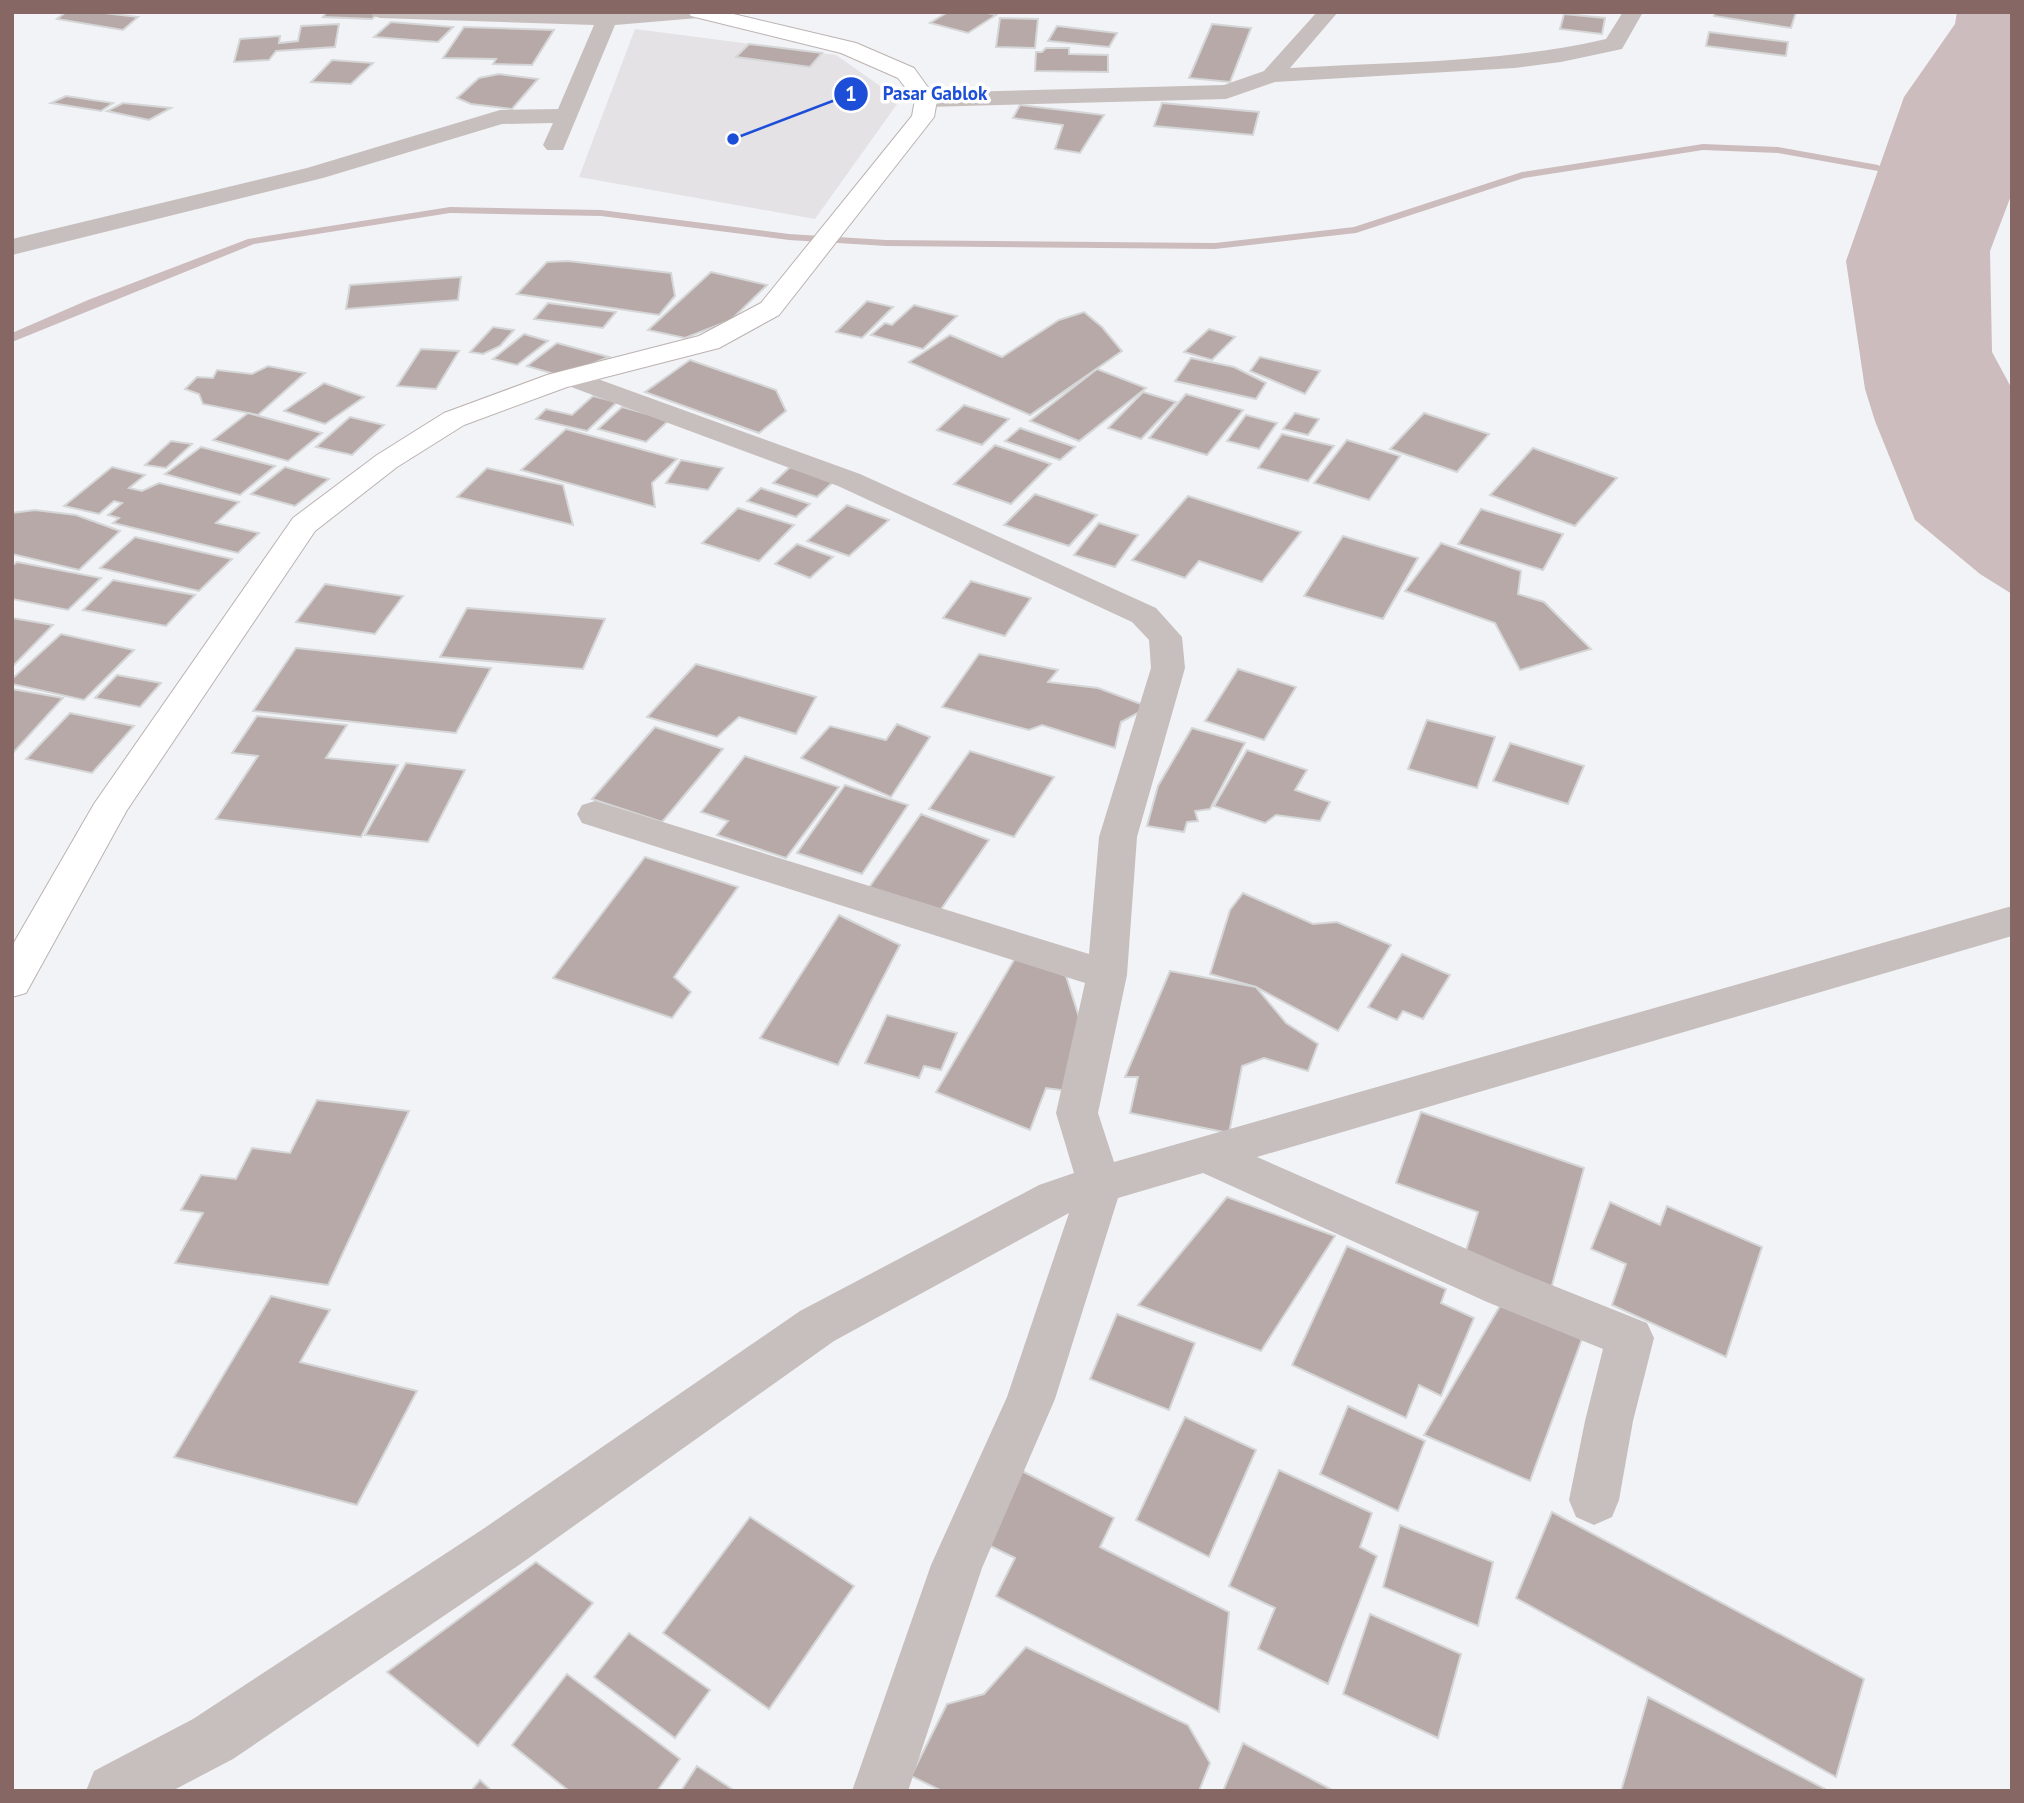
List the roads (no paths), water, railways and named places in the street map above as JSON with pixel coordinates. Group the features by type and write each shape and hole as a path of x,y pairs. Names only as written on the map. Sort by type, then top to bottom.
{"main road":[{"path":"12,982 112,804 304,525 387,461 454,419 573,377 709,342 771,309 923,117 926,100 906,74 848,48 698,12"}],"street":[{"path":"380,12 607,19 698,12"},
{"path":"1272,76 1328,12"},
{"path":"926,100 1226,92 1272,76 1515,62 1562,56 1614,44 1633,12"},
{"path":"555,145 607,19"},
{"path":"12,247 315,173 500,117 568,116"},
{"path":"573,377 849,480 1144,615 1165,637 1168,668 1118,837 1107,975 1077,1113 1100,1185 1031,1399 957,1565 880,1791"},
{"path":"596,814 1107,975"},
{"path":"114,1791 213,1739 501,1547 817,1326 1055,1198 1648,1024 2012,921"},
{"path":"1206,1154 1503,1287 1630,1338 1609,1421 1594,1500"}],"waterway":[{"path":"12,338 92,303 252,241 450,210 601,213 789,237 886,243 1215,246 1356,230 1522,175 1703,147 1778,150 1878,168"}],"place":[{"name":"Pasar Gablok","path":"733,139"}]}
